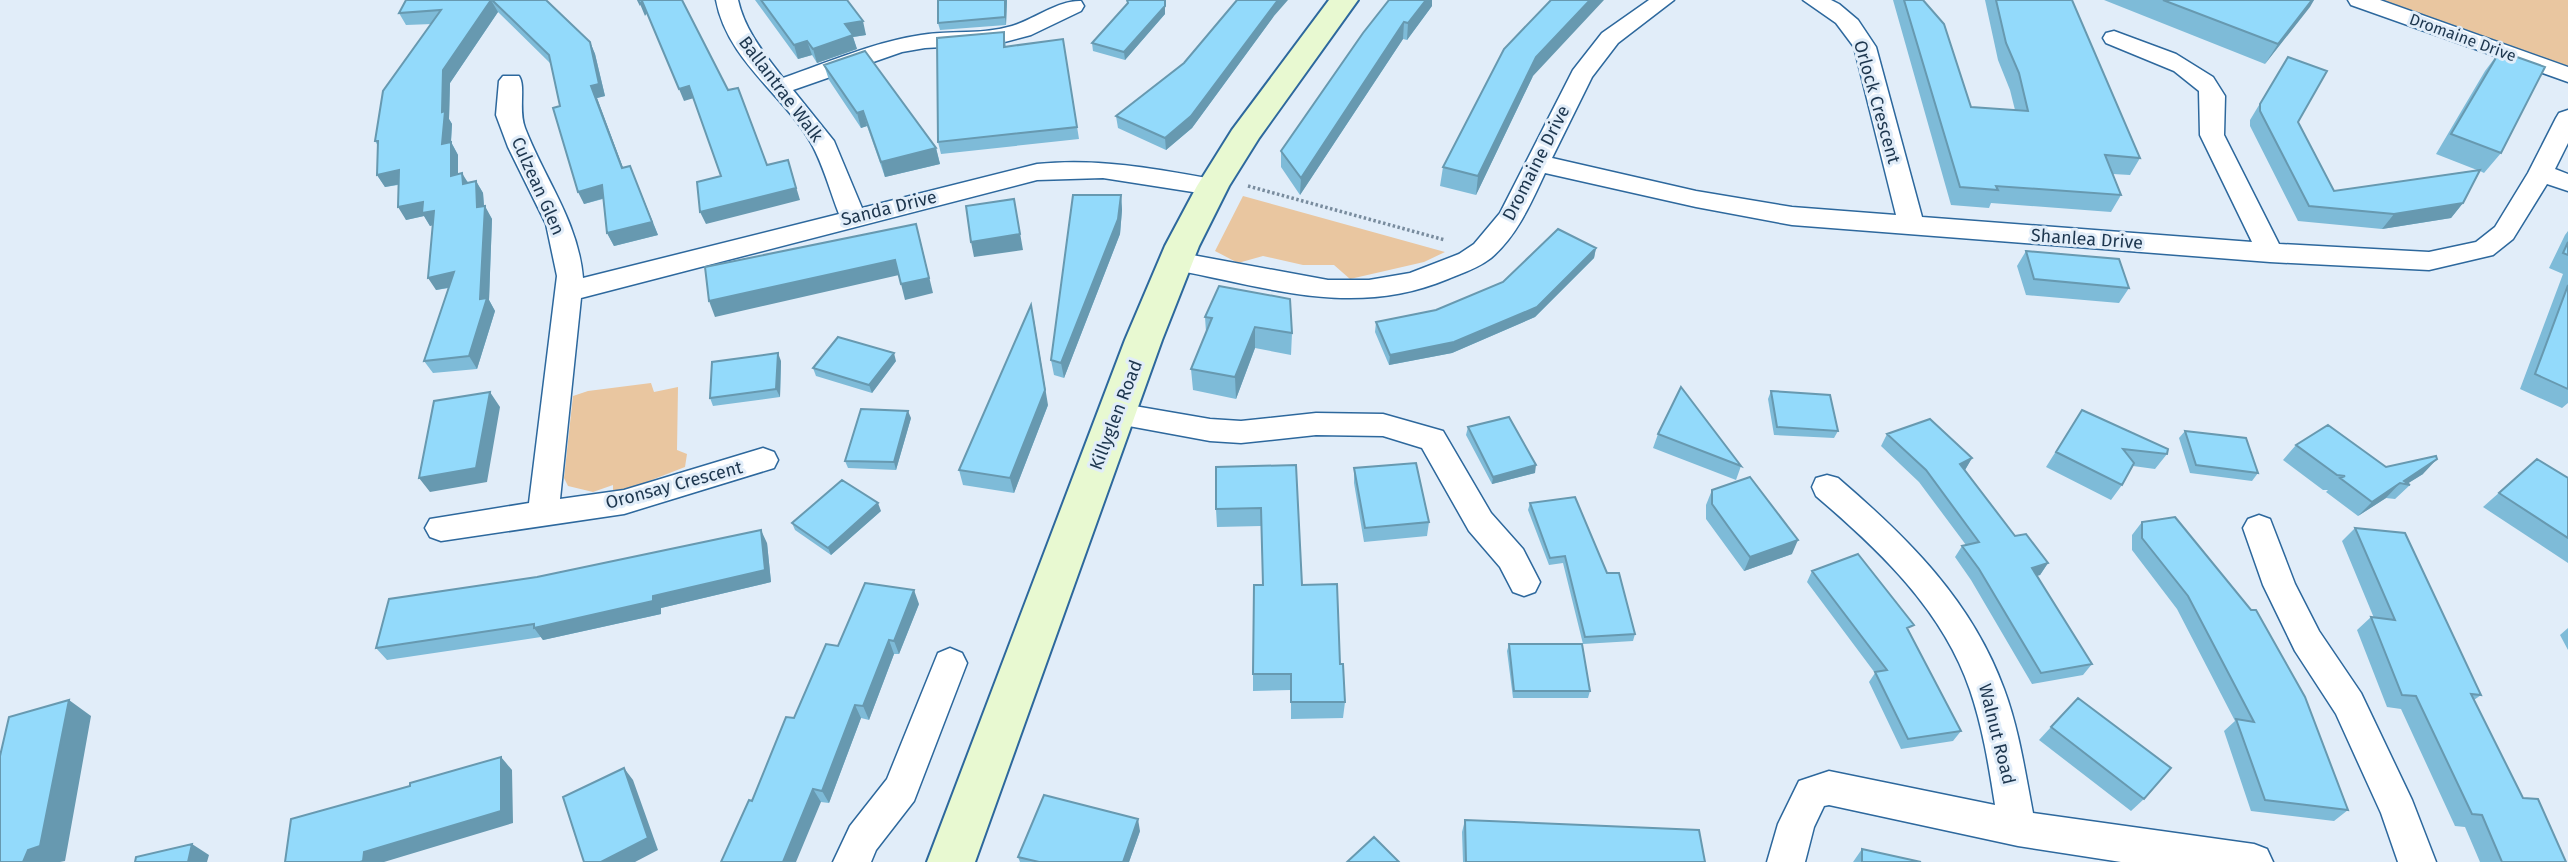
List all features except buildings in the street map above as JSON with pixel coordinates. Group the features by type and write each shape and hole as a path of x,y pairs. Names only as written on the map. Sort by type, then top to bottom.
{"street":[{"name":"Ballantrae Walk","path":"727,0 731,20 752,54 822,141 853,217"},
{"name":"Killyglen Road","path":"951,862 1116,414 1176,261 1215,182 1247,129 1299,56 1344,0"},
{"name":"Dromaine Drive","path":"1176,261 1328,290 1369,290 1415,282 1436,275 1483,250 1511,217 1581,75 1610,38 1663,0"},
{"name":"Orlock Crescent","path":"1814,0 1832,9 1855,27 1865,47 1911,225"},
{"name":"Dromaine Drive","path":"2358,0 2568,75"},
{"path":"779,87 897,46 925,41 996,37 1023,30 1073,6"},
{"path":"2114,38 2186,69 2211,90 2214,100 2209,122 2212,135 2270,253"},
{"name":"Culzean Glen","path":"511,81 508,114 520,147 559,224 568,262 570,291"},
{"name":"Shanlea Drive","path":"1537,163 1743,208 1793,216 2414,262 2468,255 2484,249 2504,233 2541,173 2568,118"},
{"name":"Sanda Drive","path":"570,291 1005,178 1073,168 1215,182"},
{"path":"2541,173 2568,183"},
{"path":"543,513 570,291"},
{"path":"1116,414 1210,430 1241,432 1316,424 1383,425 1432,439 1480,522 1512,558 1524,582"},
{"name":"Oronsay Crescent","path":"441,528 624,502 763,460"},
{"name":"Walnut Road","path":"1827,487 1881,533 1916,569 1959,629 1979,668 1993,708 2018,829"},
{"path":"2259,528 2279,585 2307,641 2349,704 2399,812 2417,862"},
{"path":"852,862 863,838 901,789 950,663"},
{"path":"1786,862 1796,824 1812,793 1829,788 2018,829 2189,858 2254,862"}],"path":[{"path":"1215,182 1483,250"}],"shaded area":[{"path":"2353,0 2568,0 2568,68"},
{"path":"1243,196 1445,252 1424,262 1350,279 1334,265 1303,265 1263,256 1238,263 1215,251"},
{"path":"651,383 654,392 678,387 677,450 687,454 685,467 613,495 613,485 593,492 568,486 564,478 573,396 588,391"}]}
